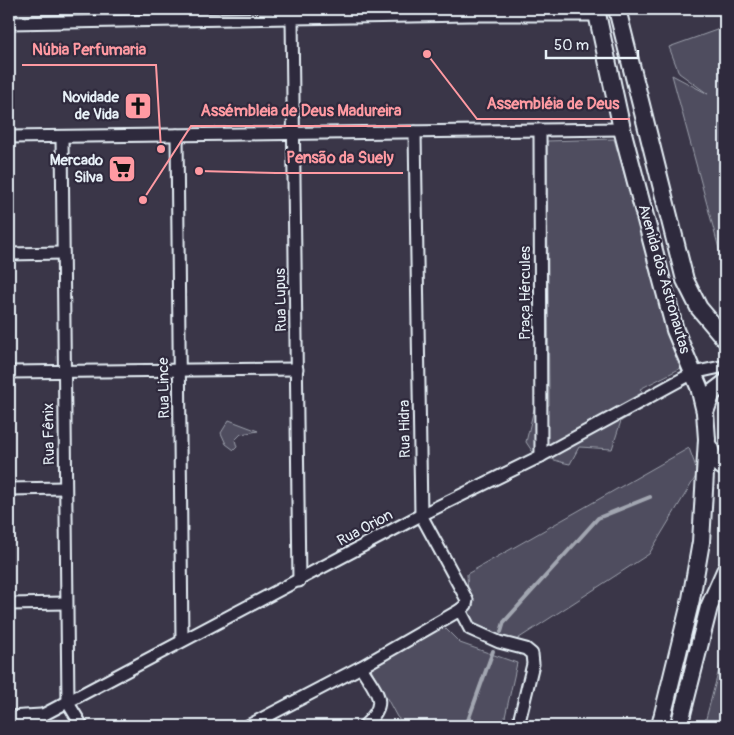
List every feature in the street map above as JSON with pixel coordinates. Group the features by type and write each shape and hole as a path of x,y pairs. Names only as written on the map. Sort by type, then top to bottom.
{"main road":[{"name":"Avenida dos Astronautas","path":"617,9 685,280 699,308 725,339"},
{"name":"Avenida dos Astronautas","path":"597,12 622,129 675,330 693,373 705,412 707,440 702,542 691,599 660,726"},
{"path":"705,412 712,393 725,383"},
{"path":"707,440 709,452 715,462 725,468"},
{"path":"679,726 709,608 725,571"}],"street":[{"path":"9,23 292,18 348,13 597,12"},
{"name":"Rua Lupus","path":"292,18 299,581"},
{"path":"9,137 622,129"},
{"name":"Praça Hércules","path":"540,130 540,456"},
{"name":"Rua Hidra","path":"415,132 421,515 467,600 466,605 460,610"},
{"name":"Rua Lince","path":"177,135 182,640"},
{"name":"Rua Fênix","path":"62,137 68,703"},
{"path":"9,254 63,253"},
{"name":"Rua Orion","path":"22,726 421,515 540,456 693,373 725,366"},
{"path":"9,372 297,369"},
{"path":"9,489 65,488"},
{"path":"9,604 66,603"},
{"path":"248,726 362,667 460,610 470,628 499,642 526,649 532,654 533,664 518,726"},
{"path":"362,667 378,696 380,706 377,714 364,726"},
{"path":"68,703 82,726"},
{"path":"9,717 45,714"}],"shaded area":[{"path":"725,27 725,271 672,75 708,94 679,73 669,47"},
{"path":"614,139 676,352 683,367 640,389 653,403 621,421 612,449 579,447 570,464 545,457 536,457 526,442 534,409 549,405 547,141"},
{"path":"229,420 258,431 241,434 235,440 237,447 234,450 226,444 221,433"},
{"path":"689,448 698,473 649,554 513,642 469,621 467,574"},
{"path":"442,625 460,643 517,663 503,726 407,726 397,717 370,667"},
{"path":"725,647 725,726 704,726"}],"waterway":[{"path":"501,632 504,622 598,518 650,497"},
{"path":"466,726 493,651"}],"place":[{"name":"Assembléia de Deus","path":"427,54"},
{"name":"Novidade de Vida","path":"138,106"},
{"name":"Núbia Perfumaria","path":"161,149"},
{"name":"Mercado Silva","path":"122,169"},
{"name":"Pensão da Suely","path":"199,171"},
{"name":"Assémbleia de Deus Madureira","path":"143,200"}]}
